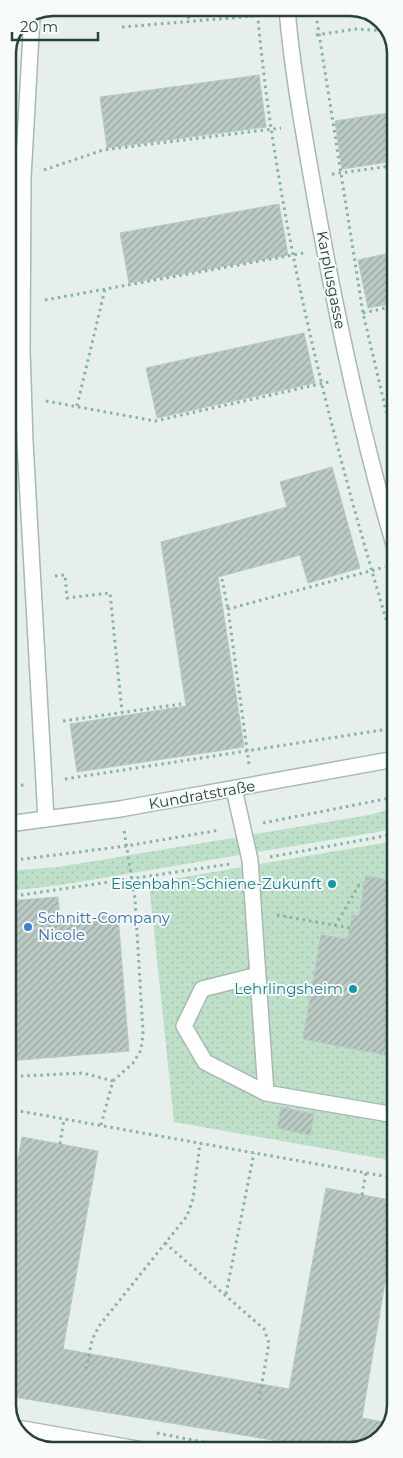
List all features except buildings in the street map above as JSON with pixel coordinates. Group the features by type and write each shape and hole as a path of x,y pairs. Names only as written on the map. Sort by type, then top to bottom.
{"street":[{"name":"Karplusgasse","path":"288,16 324,249 374,478 387,521"},
{"path":"32,23 23,178 22,304 32,578 46,819"},
{"name":"Kundratstraße","path":"16,823 120,809 387,761"},
{"path":"234,789 250,860 266,1093"},
{"path":"258,975 202,989 184,1026 205,1062 266,1093 387,1114"},
{"path":"26,1430 97,1442"}],"path":[{"path":"187,16 192,20"},
{"path":"122,27 244,16"},
{"path":"257,16 272,129 292,255 322,384 371,571 387,623"},
{"path":"316,16 339,173 363,313 387,415"},
{"path":"291,38 356,29 379,30"},
{"path":"23,178 103,150 304,126"},
{"path":"312,177 387,167"},
{"path":"22,304 324,249"},
{"path":"77,406 105,289"},
{"path":"363,313 387,308"},
{"path":"24,396 155,421 351,377"},
{"path":"228,609 387,566"},
{"path":"32,578 65,575 67,598 110,593 122,712"},
{"path":"222,579 228,609 252,786"},
{"path":"40,724 181,704"},
{"path":"16,785 43,783 387,729"},
{"path":"16,860 126,846 242,827 387,799"},
{"path":"101,1126 113,1081 133,1063 141,1050 142,1023 132,880 120,809"},
{"path":"16,896 132,880 387,835"},
{"path":"335,926 358,886 364,887"},
{"path":"275,915 350,928"},
{"path":"16,1075 83,1073 113,1081"},
{"path":"16,1110 387,1176"},
{"path":"60,1144 64,1119"},
{"path":"86,1369 92,1340 99,1326 187,1216 193,1199 200,1143"},
{"path":"226,1295 254,1153"},
{"path":"362,1194 366,1172"},
{"path":"166,1243 264,1329 269,1343 259,1400"}],"green space":[{"path":"387,810 387,830 61,885 16,890 16,870 59,867 369,815"},
{"path":"387,842 387,1160 174,1122 149,883"}],"place":[{"name":"Eisenbahn-Schiene-Zukunft","path":"332,884"},
{"name":"Schnitt-Company Nicole","path":"28,927"},
{"name":"Lehrlingsheim","path":"353,989"}]}
